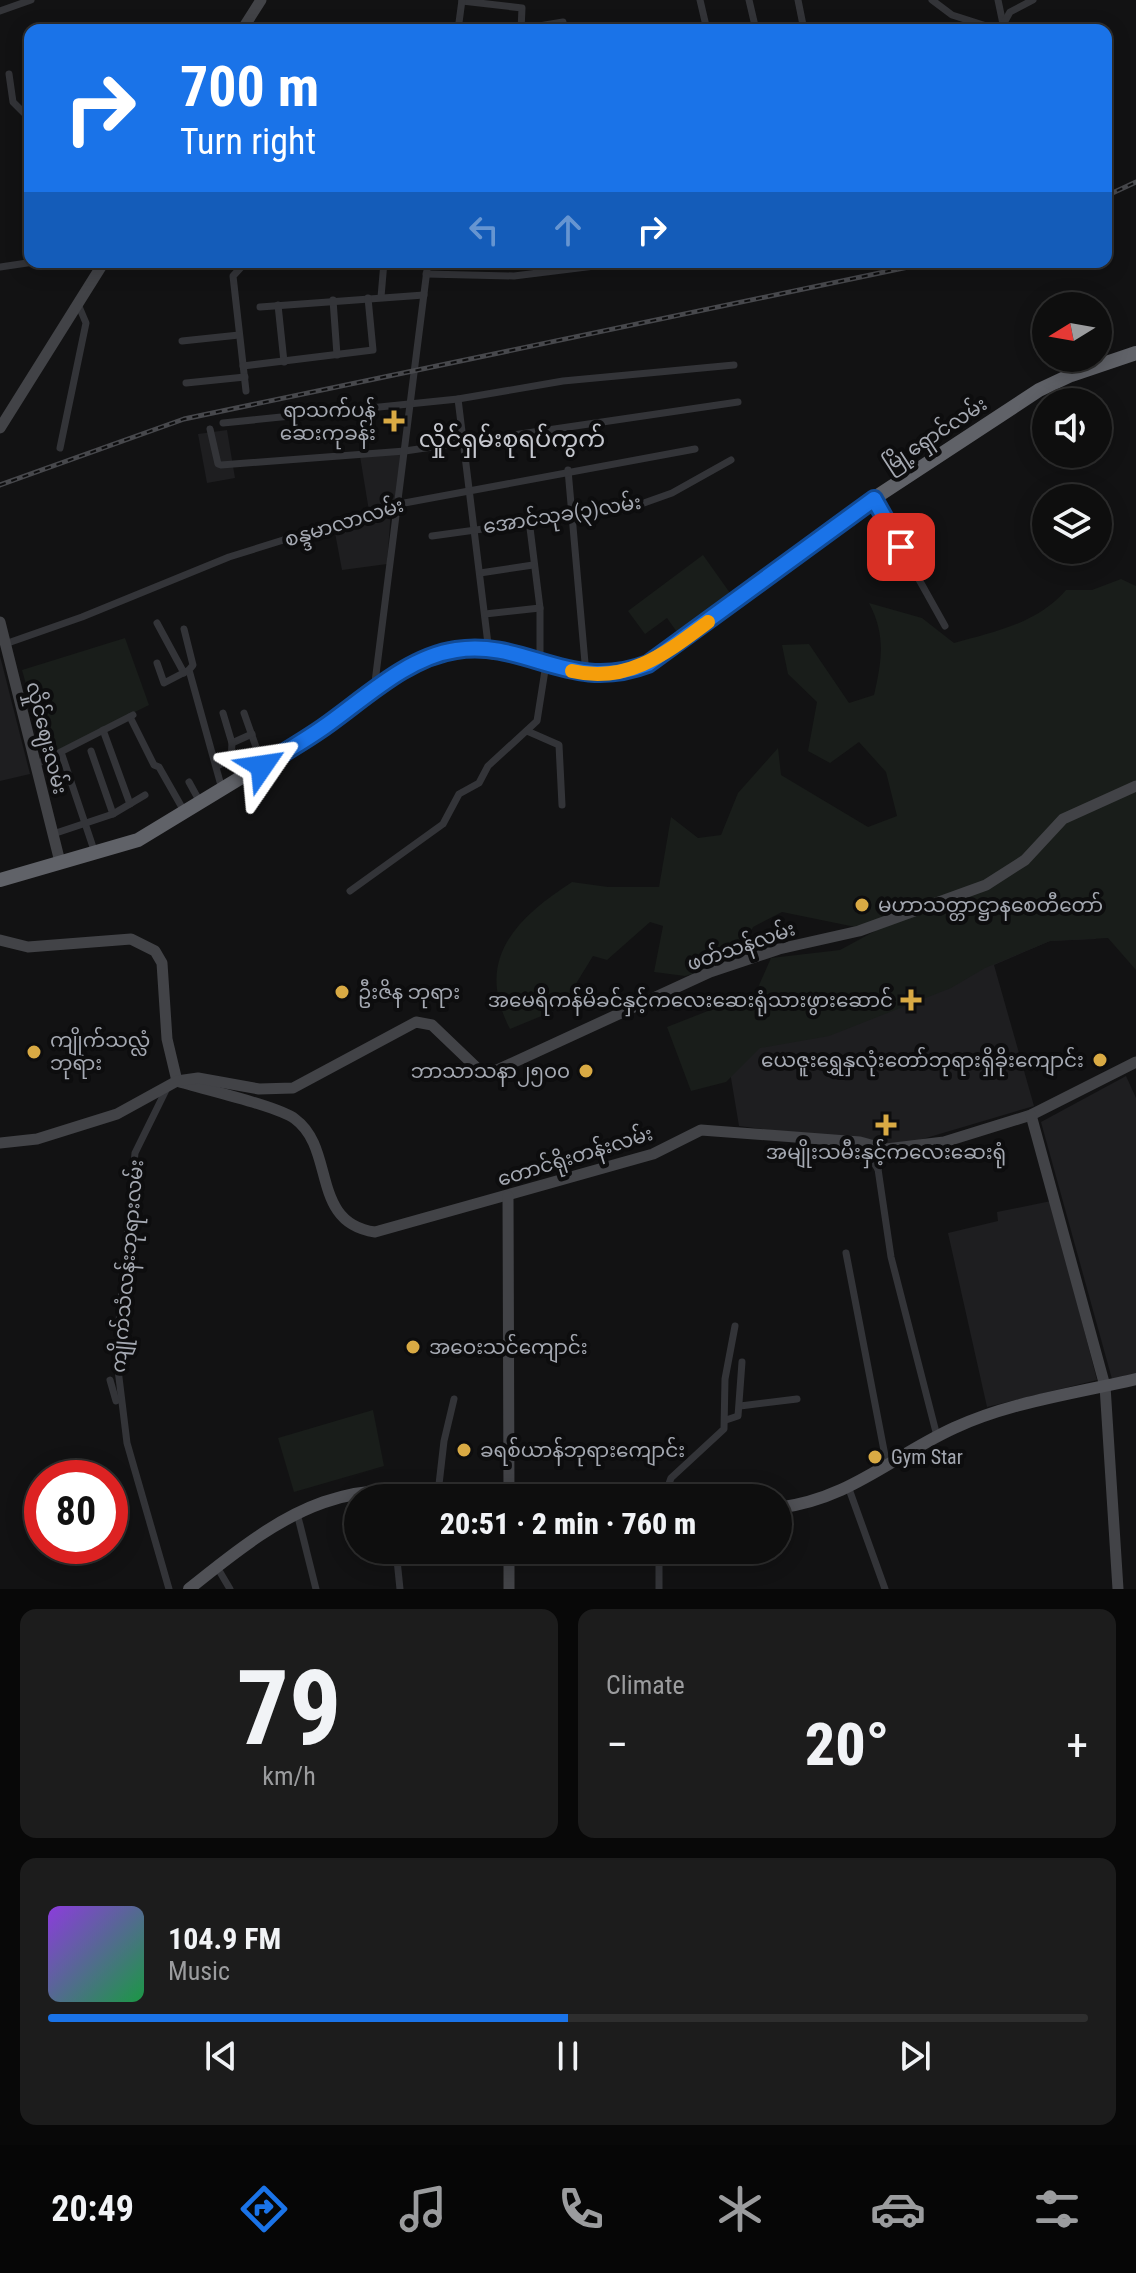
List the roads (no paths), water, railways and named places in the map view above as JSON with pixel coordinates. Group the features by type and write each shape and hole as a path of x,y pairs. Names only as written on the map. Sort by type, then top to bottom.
{"highway":[{"name":"မြို့ရှောင်လမ်း","path":"0,880 96,855 138,840 223,791 420,661 444,652 466,649 489,652 586,674 611,675 648,664 874,499 1039,390 1089,368 1136,353"}],"main road":[{"path":"792,1506 849,1489 937,1436 1015,1408 1136,1379"},
{"path":"189,1589 217,1566 297,1513 344,1494"}],"street":[{"path":"0,11 9,4 31,0"},
{"path":"246,24 261,0"},
{"path":"459,24 462,0 522,8 521,24"},
{"path":"700,0 706,24"},
{"path":"749,0 755,24"},
{"path":"798,0 803,24"},
{"path":"932,0 952,15 986,24"},
{"path":"998,0 1001,24"},
{"path":"1003,24 1010,12 1033,0"},
{"path":"551,24 563,22"},
{"path":"9,74 13,102 24,113"},
{"path":"0,104 13,102"},
{"path":"0,267 24,263"},
{"path":"0,428 100,268"},
{"path":"240,268 233,276 246,391"},
{"path":"381,297 383,268"},
{"path":"374,692 427,268"},
{"path":"426,274 514,276 571,268"},
{"path":"260,307 424,295"},
{"path":"243,366 373,350 368,298"},
{"path":"333,300 337,355"},
{"path":"60,448 86,323 78,304"},
{"path":"278,305 284,362"},
{"path":"182,341 239,335"},
{"path":"223,423 458,399 563,381 734,365"},
{"path":"186,383 245,377"},
{"path":"458,399 489,652"},
{"path":"210,429 218,464 221,465 464,444 738,402"},
{"name":"စန္ဒမာလာလမ်း","path":"5,644 82,617 229,557 399,504 470,488 568,470 624,464 695,449"},
{"name":"အောင်သုခ(၃)လမ်း","path":"432,536 476,527 627,509 672,493 731,460"},
{"path":"568,470 586,674"},
{"path":"874,499 945,626"},
{"path":"350,891 443,824 454,800 479,783 488,766 537,721 541,708 543,663 529,520"},
{"path":"480,573 533,565"},
{"path":"485,614 540,608"},
{"name":"လှိုင်ဈေးလမ်း","path":"0,622 60,862"},
{"path":"157,623 187,671 223,791"},
{"path":"157,663 164,683 194,666 184,629"},
{"path":"217,766 231,759 232,743 223,713"},
{"path":"244,713 262,766"},
{"path":"35,765 132,716 154,765 159,767 185,813"},
{"path":"103,730 130,804"},
{"path":"527,731 559,745 562,805"},
{"path":"232,743 252,734"},
{"path":"91,751 113,814"},
{"path":"61,752 96,855"},
{"path":"189,782 201,804"},
{"name":"ဖတ်သန်လမ်း","path":"0,1143 37,1139 102,1119 142,1103 172,1085 198,1078 259,1089 293,1088 416,1022 425,1022 479,1070 497,1070 710,972 779,949 859,931 986,885 1025,860 1063,819 1136,786"},
{"path":"53,834 113,814 145,795"},
{"path":"0,940 28,947 131,939 155,951 162,963 172,1085"},
{"name":"တောင်ရိုးတန်းလမ်း","path":"172,1085 292,1117 308,1134 337,1212 346,1224 358,1230 393,1229 653,1154 701,1130 860,1142 886,1149 944,1142 1031,1115 1135,1064"},
{"name":"ကျိုက်သံလန်းဘုရားလမ်း","path":"169,1589 123,1423 116,1353 135,1153 172,1085"},
{"path":"1031,1115 1105,1386 1118,1589"},
{"path":"860,1142 878,1169 891,1257 937,1436"},
{"path":"878,1169 886,1149"},
{"path":"508,1196 509,1484"},
{"path":"846,1253 887,1466"},
{"path":"725,1424 725,1379 735,1326"},
{"path":"669,1484 671,1478 725,1424 738,1416 742,1362"},
{"path":"110,1380 123,1423"},
{"path":"439,1484 444,1441 454,1399"},
{"path":"740,1406 797,1399"},
{"path":"849,1489 885,1589"},
{"path":"297,1513 316,1589"},
{"path":"397,1564 400,1589"},
{"path":"509,1564 509,1589"},
{"path":"659,1564 659,1589"},
{"path":"217,1566 230,1589"}],"railway":[{"path":"1112,193 1136,182"},
{"path":"0,485 184,419 903,268"}],"place":[{"name":"ရာသက်ပန် ဆေးကုခန်း","path":"394,421"},
{"name":"မဟာသတ္တာဋ္ဌာနစေတီတော်","path":"862,905"},
{"name":"ဦးဇိန ဘုရား","path":"342,992"},
{"name":"အမေရိကန်မိခင်နှင့်ကလေးဆေးရုံသားဖွားဆောင်","path":"911,1000"},
{"name":"ကျိုက်သလ္လံ ဘုရား","path":"34,1052"},
{"name":"ယေဇူးရွှေနှလုံးတော်ဘုရားရှိခိုးကျောင်း","path":"1100,1060"},
{"name":"ဘာသာသနာ၂၅၀၀","path":"586,1071"},
{"name":"အမျိုးသမီးနှင့်ကလေးဆေးရုံ","path":"886,1125"},
{"name":"အဝေးသင်ကျောင်း","path":"413,1347"},
{"name":"ခရစ်ယာန်ဘုရားကျောင်း","path":"464,1450"},
{"name":"Gym Star","path":"875,1457"}],"district":[{"name":"လှိုင်ရှမ်းစုရပ်ကွက်","path":"512,439"}]}
